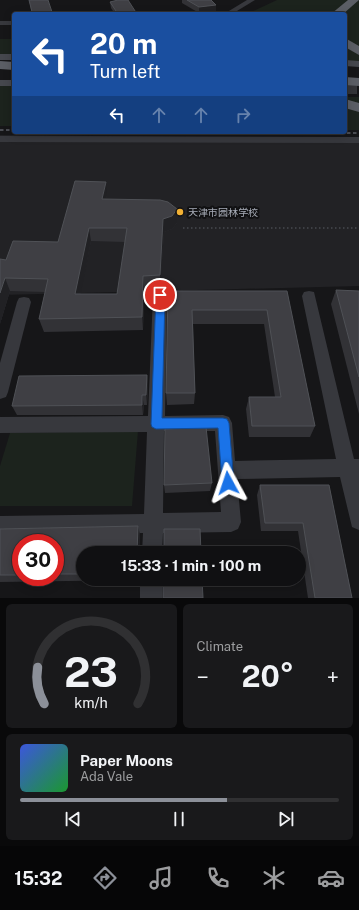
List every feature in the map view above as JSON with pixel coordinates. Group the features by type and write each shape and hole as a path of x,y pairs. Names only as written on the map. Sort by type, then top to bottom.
{"highway":[{"path":"339,12 354,0"},
{"path":"347,43 359,51"},
{"path":"0,61 12,61"},
{"path":"347,76 359,77"},
{"path":"347,81 359,82"},
{"path":"347,89 359,90"},
{"path":"347,94 359,94"},
{"path":"347,104 359,108"}],"main road":[{"path":"0,57 12,57"},
{"path":"347,63 359,64"}],"street":[{"path":"231,12 252,0"},
{"path":"0,23 12,23"},
{"path":"0,139 359,140"},
{"path":"152,546 160,295"},
{"path":"309,296 353,468 359,520"},
{"path":"0,392 24,302"},
{"path":"0,425 223,423 231,522 0,526"},
{"path":"227,470 353,468"},
{"path":"151,586 151,598"}],"path":[{"path":"183,228 359,228"}],"shaded area":[{"path":"277,0 359,0 359,61 347,61 347,12 251,12"},
{"path":"0,39 12,39 12,55 0,54"},
{"path":"0,85 12,86 12,126 0,126"},
{"path":"347,97 359,97 359,130 347,130"},
{"name":"天津市园林学校","path":"0,135 359,139 359,286 0,295"},
{"path":"138,431 132,506 0,506 0,466 10,433"}],"building":[{"path":"29,0 48,0 52,12 32,12"},
{"path":"128,0 136,12 117,12 110,2"},
{"path":"187,0 211,0 216,5 199,7"},
{"path":"75,181 106,182 102,199 160,200 168,202 177,209 172,216 163,219 160,275 143,276 142,317 39,319 48,279 5,278 0,293 0,259 6,260 13,241 58,242","holes":["89,228 127,228 117,294 75,294"]},
{"path":"336,290 359,291 359,377"},
{"path":"168,291 287,291 315,426 252,426 249,397 281,397 267,310 192,310 195,393 166,393"},
{"path":"147,375 146,395 142,395 142,405 12,406 19,376"},
{"path":"206,427 212,483 164,485 165,429"},
{"path":"260,485 329,485 352,598 315,598 303,523 265,523"},
{"path":"138,526 137,546 76,546 76,574 64,574 64,534 12,534 12,575 0,575 0,529"},
{"path":"164,529 200,529 201,546 164,546"},
{"path":"163,586 202,586 203,598 163,598"}],"tunnel":[{"path":"347,88 359,88"}],"railway":[{"path":"0,130 12,130"},
{"path":"347,133 359,133"}],"place":[{"name":"天津市园林学校","path":"180,212"}],"route":[{"path":"160,295 156,424 223,423 228,483"}]}
